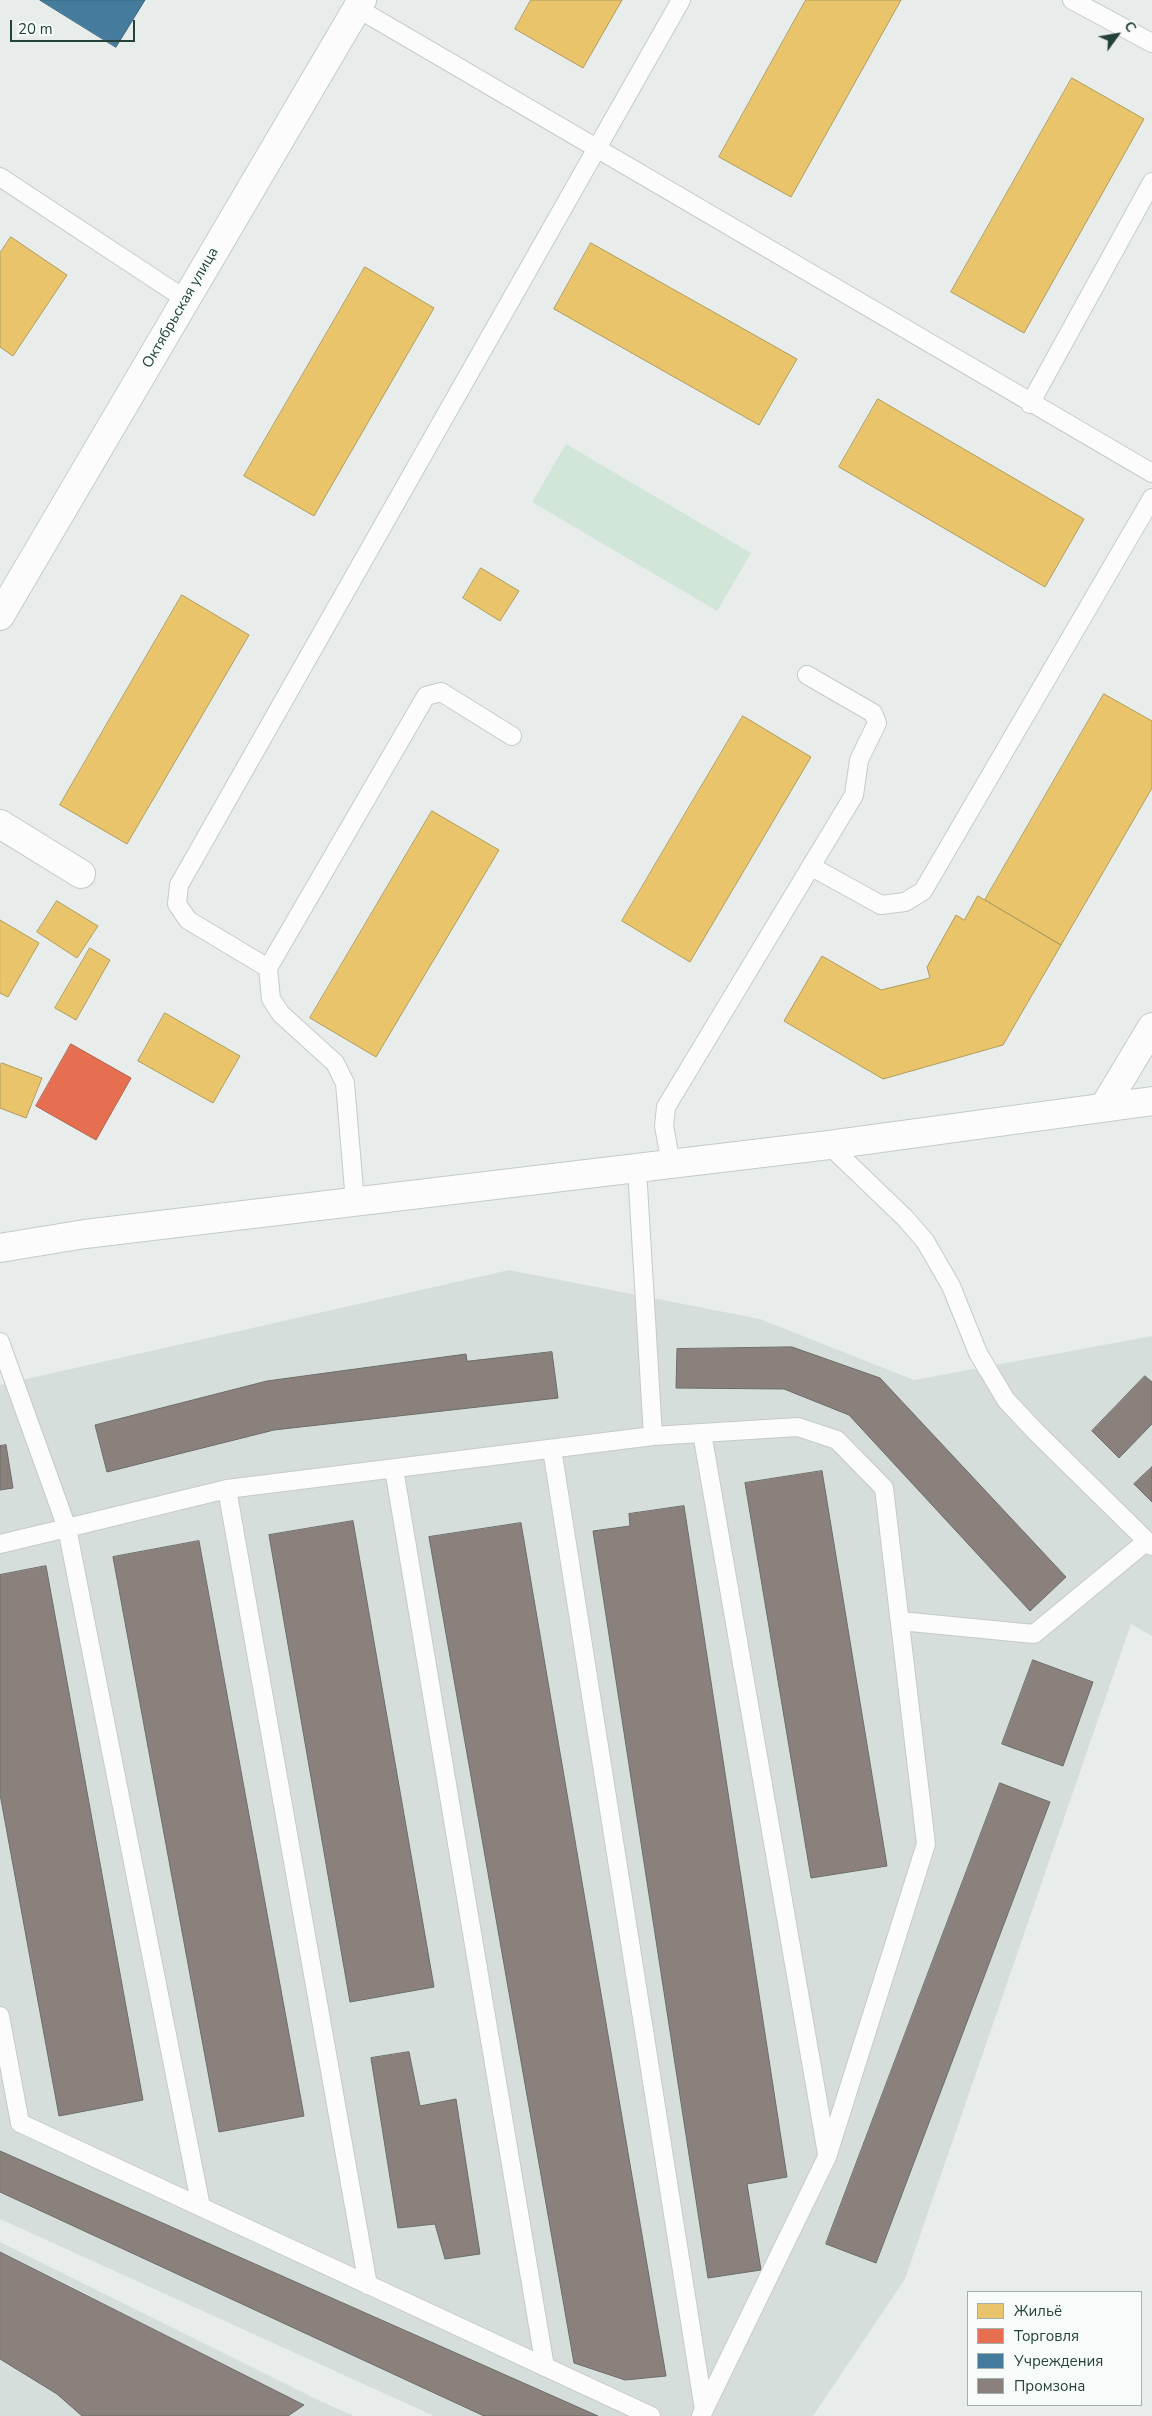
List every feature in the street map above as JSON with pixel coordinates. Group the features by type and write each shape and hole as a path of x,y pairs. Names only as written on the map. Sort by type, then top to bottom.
{"main road":[{"name":"Октябрьская улица","path":"0,616 360,4"},
{"path":"0,824 81,874"},
{"path":"1104,1107 1152,1027"},
{"path":"0,1248 85,1234 637,1169 1152,1101"}],"lane":[{"path":"268,968 188,920 177,904 179,884 681,0"},
{"path":"1072,0 1152,43"},
{"path":"360,4 597,148 1030,404 1152,473"},
{"path":"0,177 185,299"},
{"path":"1030,404 1152,182"},
{"path":"812,867 882,905 905,902 923,891 1152,498"},
{"path":"671,1164 664,1126 666,1107 854,795 859,760 877,723 873,713 807,675"},
{"path":"355,1202 346,1083 335,1063 281,1014 271,999 268,968 426,696 441,692 512,736"},
{"path":"829,1145 905,1218 925,1241 951,1286 978,1353 1006,1400 1149,1544 1034,1634 900,1621"},
{"path":"637,1169 654,1436"},
{"path":"0,1342 67,1528 201,2208"},
{"path":"0,1544 227,1489 654,1436 798,1427 837,1440 884,1488 926,1844 828,2157 702,2413"},
{"path":"702,1433 828,2157"},
{"path":"552,1449 702,2413"},
{"path":"394,1469 545,2367"},
{"path":"227,1489 368,2285"},
{"path":"0,2016 20,2123 651,2416"}],"shaded area":[{"path":"509,1270 760,1319 914,1380 1152,1336 1152,1636 1131,1624 905,2279 813,2416 434,2416 0,2219 0,1385"},
{"path":"0,2242 320,2401 354,2416 0,2416"}],"green space":[{"path":"566,444 751,553 717,611 532,502"}],"building: Жильё":[{"path":"531,0 622,0 583,68 515,29"},
{"path":"806,0 901,0 791,197 719,157"},
{"path":"1072,78 1144,119 1024,333 951,292"},
{"path":"11,237 67,275 13,356 0,347 0,253"},
{"path":"591,243 797,359 759,425 554,309"},
{"path":"365,267 434,308 314,516 244,476"},
{"path":"878,399 1084,519 1045,587 839,467"},
{"path":"481,568 519,591 500,621 463,598"},
{"path":"182,595 249,635 127,844 60,805"},
{"path":"1104,694 1152,721 1152,788 1061,945 985,900"},
{"path":"743,716 811,757 690,962 622,921"},
{"path":"432,811 499,850 376,1057 310,1018"},
{"path":"978,896 1061,945 1003,1045 883,1079 784,1021 822,956 881,990 930,978 927,967 956,915 964,920"},
{"path":"57,901 98,926 77,958 37,932"},
{"path":"0,920 39,943 8,997 0,993"},
{"path":"90,948 110,960 76,1020 55,1008"},
{"path":"165,1013 240,1056 213,1103 138,1061"},
{"path":"2,1063 42,1078 26,1118 0,1108 0,1065"}],"building: Торговля":[{"path":"71,1044 131,1078 96,1140 36,1106"}],"building: Учреждения":[{"path":"40,0 145,0 116,47"}],"building: Промзона":[{"path":"792,1347 880,1378 1066,1577 1030,1611 849,1415 784,1389 676,1388 677,1349"},
{"path":"552,1352 558,1398 274,1430 107,1472 95,1425 267,1381 466,1354 467,1361"},
{"path":"1145,1376 1152,1382 1152,1424 1119,1458 1092,1431"},
{"path":"6,1445 13,1488 0,1490 0,1446"},
{"path":"1152,1467 1152,1502 1134,1484"},
{"path":"822,1471 887,1866 811,1878 745,1483"},
{"path":"684,1506 787,2177 747,2184 761,2270 708,2278 593,1531 630,1526 629,1514"},
{"path":"353,1521 434,1987 350,2002 269,1535"},
{"path":"521,1523 666,2376 625,2380 574,2363 429,1537"},
{"path":"199,1541 304,2116 219,2132 113,1557"},
{"path":"46,1566 143,2100 59,2116 0,1794 0,1575"},
{"path":"1033,1660 1093,1682 1063,1766 1002,1744"},
{"path":"1000,1783 1050,1802 876,2263 826,2244"},
{"path":"409,2052 420,2106 456,2099 480,2254 445,2259 435,2224 398,2228 371,2058"},
{"path":"0,2151 598,2416 484,2416 0,2192"},
{"path":"0,2252 304,2405 288,2416 82,2416 57,2394 0,2359"}]}
